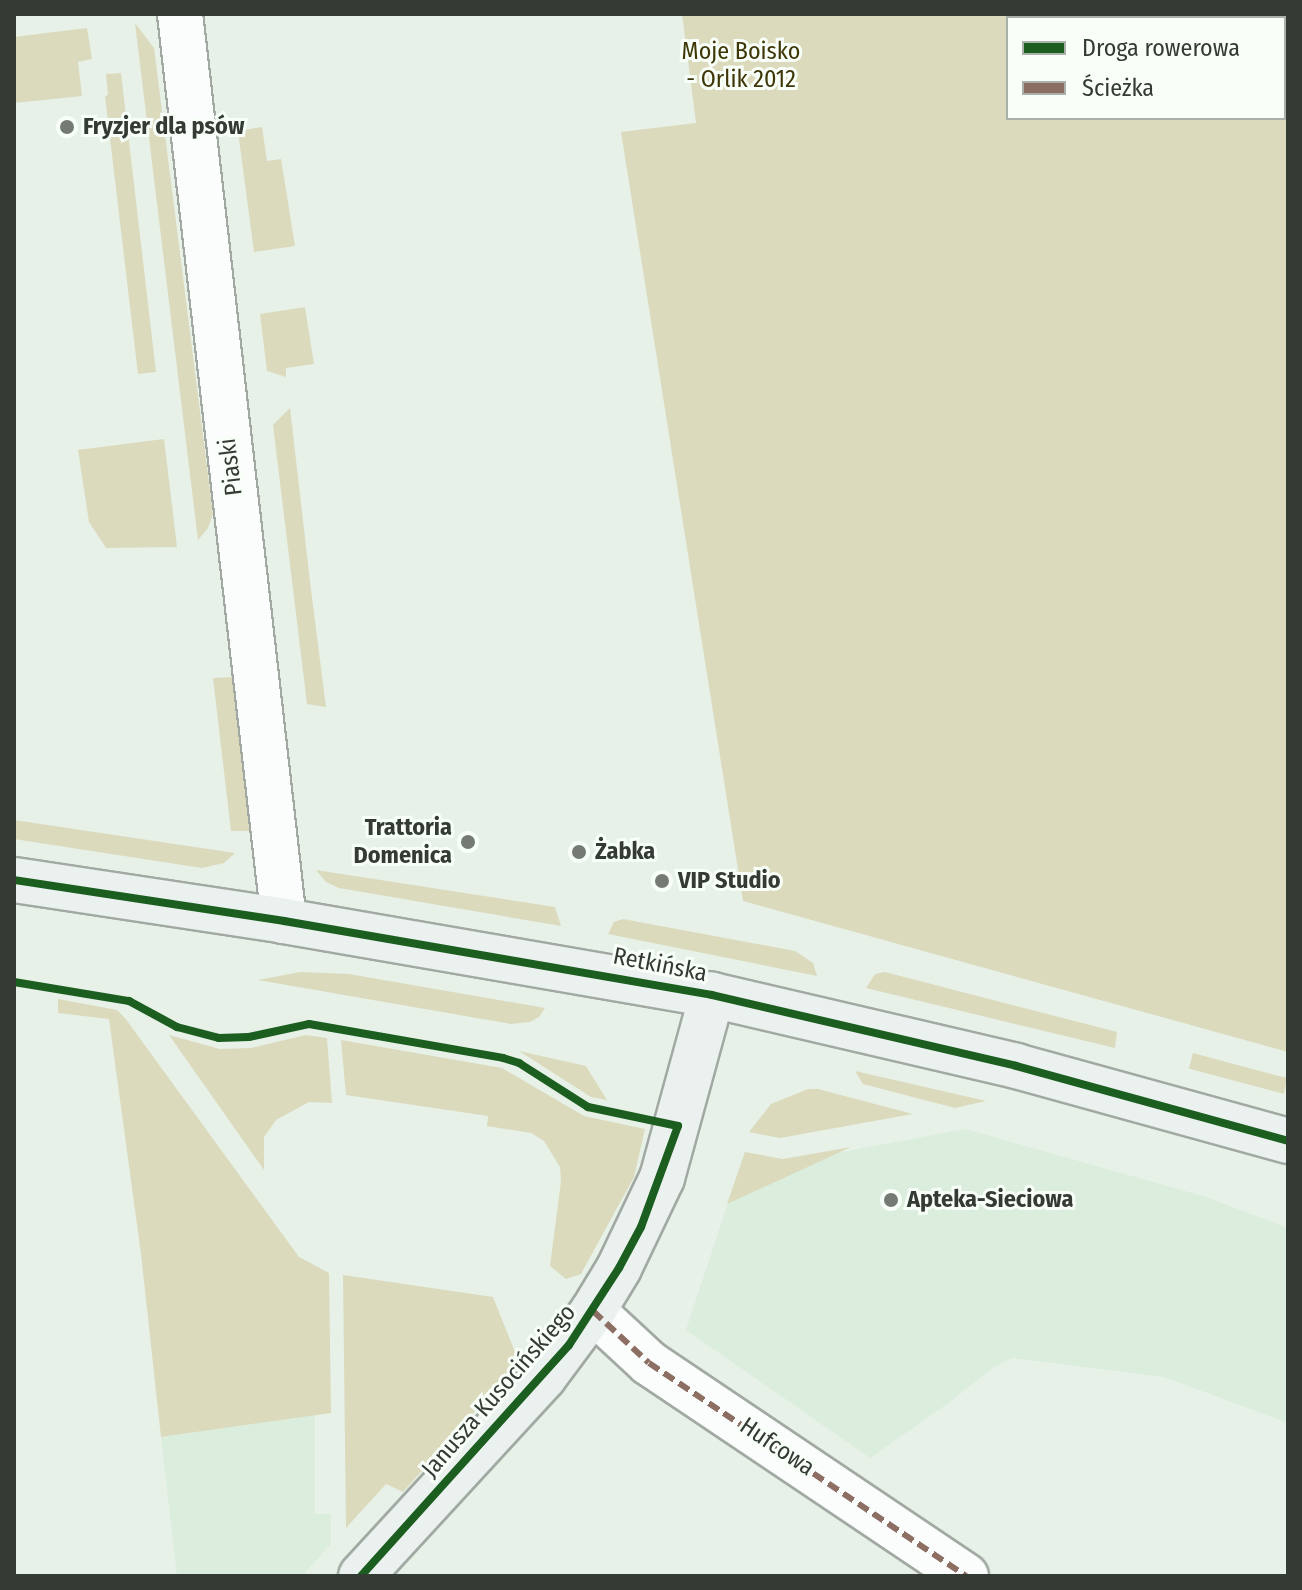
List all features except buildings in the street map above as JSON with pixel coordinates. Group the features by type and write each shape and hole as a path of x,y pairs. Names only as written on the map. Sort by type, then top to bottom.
{"street":[{"name":"Piaski","path":"180,14 284,921"},
{"name":"Retkińska","path":"14,880 284,921 712,995 1016,1066 1288,1141"},
{"name":"Janusza Kusocińskiego","path":"361,1576 544,1377 593,1311 641,1227 662,1178 712,995"},
{"name":"Hufcowa","path":"593,1311 649,1363 966,1576"}],"shaded area":[{"path":"966,1129 1206,1197 1288,1228 1288,1423 1164,1377 1013,1358 995,1366 870,1458 686,1330 745,1152 754,1158 782,1163"},
{"path":"315,1415 315,1514 331,1514 331,1544 302,1576 177,1576 161,1437"}],"green space":[{"name":"Moje Boisko - Orlik 2012","path":"682,14 1288,14 1288,1052 743,901 621,132 696,123"},
{"path":"135,23 154,48 213,514 208,528 198,540"},
{"path":"87,28 92,59 78,62 82,96 14,103 14,37"},
{"path":"121,73 156,372 138,374 105,96 108,95 106,74"},
{"path":"262,127 267,161 281,159 295,246 254,252 238,131"},
{"path":"305,307 314,364 286,368 286,377 267,371 260,314"},
{"path":"290,408 326,707 307,704 273,425"},
{"path":"164,439 177,547 106,548 89,522 78,450"},
{"path":"232,677 249,831 231,831 213,678"},
{"path":"14,820 235,853 224,863 202,868 14,839"},
{"path":"316,870 555,907 561,926 339,888 326,882"},
{"path":"623,919 795,951 813,963 817,976 608,934 614,922"},
{"path":"300,972 349,974 545,1008 539,1017 530,1022 511,1024 258,980"},
{"path":"885,972 1117,1032 1115,1048 866,988 875,974"},
{"path":"58,999 117,1010 125,1018 299,1257 329,1273 331,1413 161,1437 141,1254 109,1019 58,1013"},
{"path":"169,1035 220,1049 251,1048 306,1035 327,1038 332,1103 309,1102 276,1120 264,1137 264,1170"},
{"path":"341,1040 502,1068 584,1116 645,1129 634,1177 581,1274 566,1279 550,1266 561,1181 560,1167 544,1141 531,1133 487,1126 488,1116 346,1095"},
{"path":"519,1051 586,1066 607,1100 591,1097"},
{"path":"1193,1053 1288,1078 1284,1094 1189,1068"},
{"path":"855,1071 986,1101 955,1108 863,1084"},
{"path":"808,1089 913,1114 780,1138 749,1132 771,1104"},
{"path":"851,1147 727,1204 745,1152 783,1159"},
{"path":"343,1275 493,1297 519,1362 403,1492 386,1484 346,1528"}],"marked path":[{"path":"593,1311 649,1363 966,1576"}],"cycle path":[{"path":"14,880 284,921 712,995 1016,1066 1288,1141"},
{"path":"14,982 129,1001 177,1027 219,1038 249,1037 309,1024 503,1058 519,1063 588,1107 678,1126 641,1227 619,1268 569,1345 361,1576"}],"place":[{"name":"Fryzjer dla psów","path":"67,127"},
{"name":"Trattoria Domenica","path":"468,842"},
{"name":"Żabka","path":"579,852"},
{"name":"VIP Studio","path":"662,881"},
{"name":"Apteka-Sieciowa","path":"891,1200"}]}
